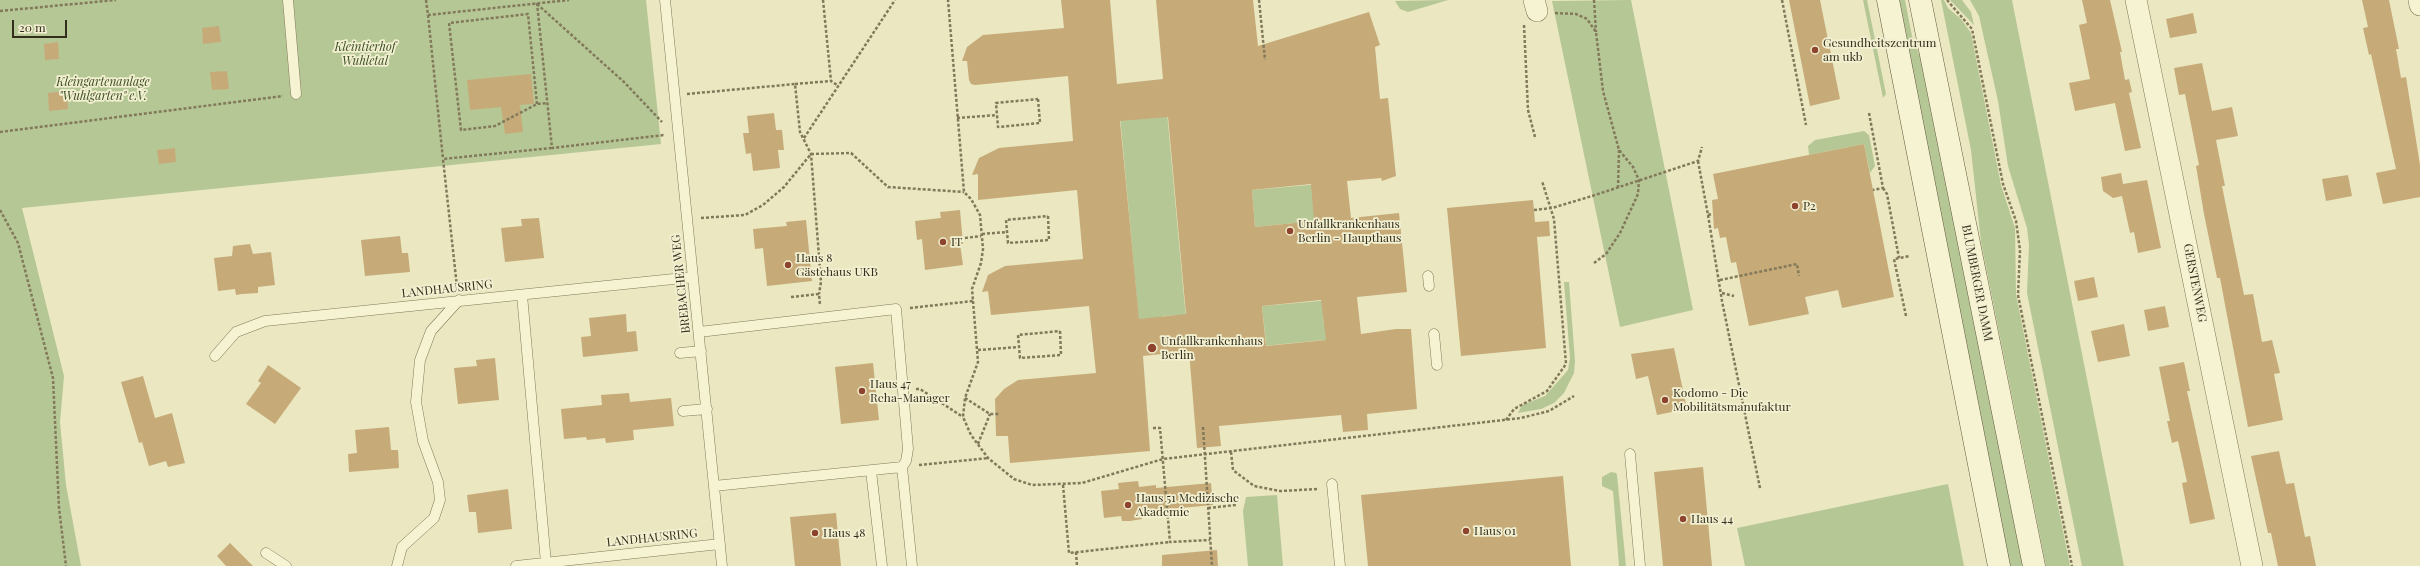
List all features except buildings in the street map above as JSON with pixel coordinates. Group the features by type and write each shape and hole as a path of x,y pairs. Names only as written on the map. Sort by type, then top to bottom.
{"main road":[{"path":"1888,0 1999,566"},
{"name":"BLUMBERGER DAMM","path":"1920,0 2034,566"}],"street":[{"name":"GERSTENWEG","path":"2136,0 2252,566"},
{"path":"2419,0 2420,5"}],"lane":[{"path":"288,0 296,94"},
{"name":"BREBACHER WEG","path":"665,0 722,566"},
{"name":"LANDHAUSRING","path":"215,356 236,332 265,321 693,277"},
{"path":"522,295 546,563"},
{"path":"396,566 402,547 434,518 440,500 438,482 424,441 416,402 417,388 420,360 431,331 458,300"},
{"path":"699,332 896,309 908,449 906,461 902,467 912,566"},
{"path":"1434,334 1437,365"},
{"path":"680,353 701,351"},
{"path":"683,412 707,409"},
{"path":"1630,454 1640,566"},
{"path":"714,486 902,467"},
{"path":"871,470 882,566"},
{"path":"1332,486 1340,566"},
{"name":"LANDHAUSRING","path":"516,566 720,544"},
{"path":"266,553 286,566"}],"path":[{"path":"0,11 116,0"},
{"path":"426,0 458,300"},
{"path":"428,15 569,0"},
{"path":"823,0 831,81"},
{"path":"804,138 837,85 895,0"},
{"path":"948,0 964,192 971,199 980,215 982,235 981,263 972,289 978,362 965,398 964,417"},
{"path":"1259,0 1265,60"},
{"path":"1594,0 1603,91 1620,150 1618,188"},
{"path":"1782,0 1806,125"},
{"path":"1947,0 1972,29 2003,184 2016,221 2020,250 2018,295 2072,566"},
{"path":"537,3 552,148"},
{"path":"537,3 624,82 662,122"},
{"path":"1535,137 1528,110 1536,11 1576,14 1587,19 1596,32"},
{"path":"537,104 528,14 449,22 461,130 495,126 537,104 547,103"},
{"path":"675,95 831,81 837,85"},
{"path":"795,84 800,132 811,154 821,282 819,294 821,317"},
{"path":"0,132 296,94"},
{"path":"1038,99 1040,123 998,127 997,115 996,103 1038,99"},
{"path":"1869,113 1883,188 1887,194 1899,258"},
{"path":"957,118 997,115"},
{"path":"443,159 664,135"},
{"path":"1702,147 1698,161 1720,280 1723,308 1760,488"},
{"path":"1594,263 1606,254 1620,233 1638,194 1640,180 1633,167 1620,150"},
{"path":"687,219 745,215 764,205 784,187 811,154 852,152 888,188 964,192"},
{"path":"1534,210 1552,208 1618,188 1682,164 1698,161"},
{"path":"1506,420 1514,409 1547,391 1566,364 1552,208 1542,181"},
{"path":"1873,190 1883,188"},
{"path":"0,210 18,243 53,378 59,508 66,566"},
{"path":"1708,215 1712,214"},
{"path":"1048,216 1049,240 1008,243 1007,232 1006,220 1048,216"},
{"path":"965,238 1007,232"},
{"path":"1906,316 1894,259 1910,256"},
{"path":"1720,280 1797,264 1799,276"},
{"path":"1722,293 1734,296"},
{"path":"791,296 819,294"},
{"path":"896,309 973,301"},
{"path":"1060,331 1061,355 1020,358 1019,346 1018,335 1060,331"},
{"path":"978,350 1019,346"},
{"path":"903,389 920,389 964,417 978,444 988,458 1014,479 1032,485 1063,485 1105,477 1163,459 1506,420 1549,411 1574,396"},
{"path":"965,398 990,414 999,414"},
{"path":"978,444 990,414"},
{"path":"1203,427 1212,566"},
{"path":"1153,428 1160,428 1170,542"},
{"path":"1231,452 1233,470 1254,486 1280,491 1332,486"},
{"path":"902,467 988,458"},
{"path":"1063,485 1069,552 1170,542 1210,540"},
{"path":"1208,508 1236,505"},
{"path":"1076,552 1077,566"}],"green space":[{"path":"0,0 646,0 661,144 22,208 64,376 60,422 66,485 81,566 0,566"},
{"path":"1448,0 1408,12 1400,9 1395,1"},
{"path":"1631,0 1693,310 1620,327 1552,1"},
{"path":"1863,0 1867,0 1886,94 1883,98"},
{"path":"1896,0 1905,0 1912,36 1921,59 2024,566 2009,566"},
{"path":"1941,0 1944,0 1948,8 1961,19 1971,33 2001,185 2015,228 2016,294 2070,566 2046,566 1981,242 1971,150"},
{"path":"1950,0 1962,0 1971,12 1974,25"},
{"path":"1970,0 2012,0 2124,566 2082,566 2027,293 2029,245 2027,228 2008,166 1998,101 1979,16"},
{"path":"1167,112 1186,319 1180,315 1163,316 1164,321 1139,323 1120,116"},
{"path":"1864,131 1869,135 1875,166 1870,173 1864,144 1809,155 1808,146 1815,140"},
{"path":"1320,184 1323,220 1255,227 1252,190"},
{"path":"1564,282 1569,282 1575,361 1574,373 1564,393 1554,403 1541,409 1518,413 1522,405 1545,396 1568,370 1570,358"},
{"path":"1331,300 1323,313 1324,324 1333,323 1335,339 1263,346 1266,343 1262,306"},
{"path":"1611,472 1616,473 1617,475 1626,566 1619,566 1613,491 1602,486 1602,477"},
{"path":"1948,484 1964,566 1745,566 1737,528"},
{"path":"1277,495 1283,566 1248,566 1243,511 1246,497"}],"place":[{"name":"Gesundheitszentrum am ukb","path":"1815,50"},
{"name":"P2","path":"1795,206"},
{"name":"Unfallkrankenhaus Berlin - Haupthaus","path":"1290,231"},
{"name":"IT","path":"943,242"},
{"name":"Haus 8 Gästehaus UKB","path":"788,265"},
{"name":"Unfallkrankenhaus Berlin","path":"1152,348"},
{"name":"Haus 47 Reha-Manager","path":"862,391"},
{"name":"Kodomo - Die Mobilitätsmanufaktur","path":"1665,400"},
{"name":"Haus 51 Medizische Akademie","path":"1128,505"},
{"name":"Haus 44","path":"1683,519"},
{"name":"Haus 01","path":"1466,531"},
{"name":"Haus 48","path":"815,533"}],"park label":[{"name":"Kleintierhof Wuhletal","path":"365,54"},
{"name":"Kleingartenanlage \"Wuhlgarten\" e.V.","path":"103,89"}]}
